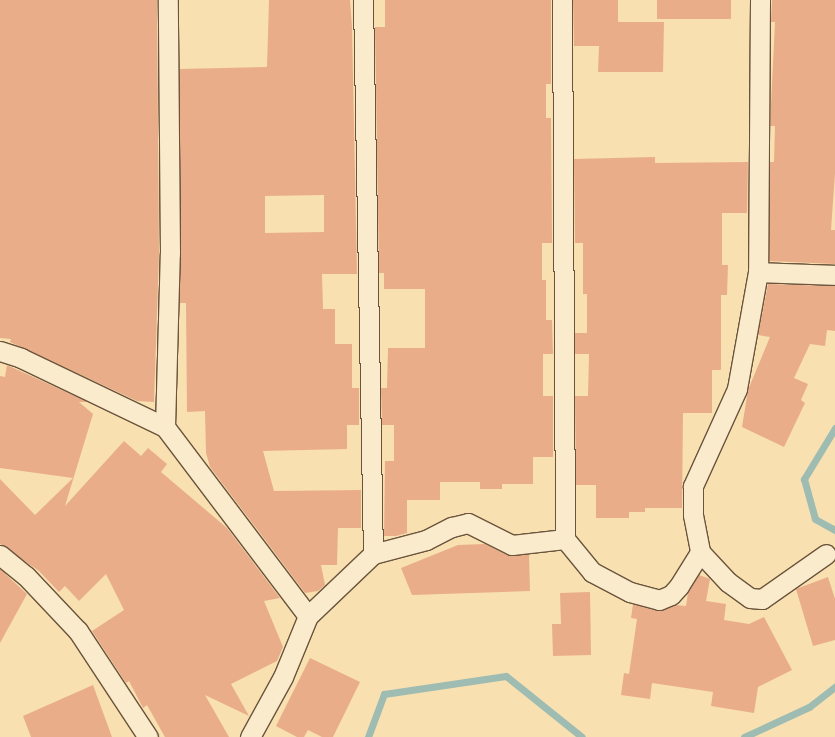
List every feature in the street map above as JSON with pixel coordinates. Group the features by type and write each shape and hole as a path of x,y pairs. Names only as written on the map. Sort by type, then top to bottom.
{"street":[{"path":"165,427 170,253 168,0"},
{"path":"363,0 373,554"},
{"path":"562,0 565,539 592,572 630,592 659,600 671,595 680,586 700,552"},
{"path":"760,0 758,272 737,389 693,486 693,515 700,552 742,595 762,599 826,554"},
{"path":"758,272 835,275"},
{"path":"0,351 22,358 165,427 308,616"},
{"path":"250,737 284,677 308,616 373,554 426,540 452,527 468,524 512,545 565,539"},
{"path":"0,555 26,576 78,631 148,737"}],"building":[{"path":"0,0 157,0 159,253 154,402 137,401 10,342 11,339 0,338"},
{"path":"269,0 350,0 357,274 322,274 323,309 335,309 335,344 352,344 352,388 359,388 359,425 347,425 347,449 263,451 274,491 361,490 361,528 338,528 337,565 321,565 325,585 318,591 305,593 210,467 206,453 205,411 187,412 186,303 180,303 180,69 267,67","holes":["324,195 324,232 265,233 265,196"]},
{"path":"385,0 551,0 551,84 546,84 546,118 551,118 552,243 542,243 542,280 546,280 546,320 552,320 553,354 543,354 543,396 553,396 553,457 533,457 533,484 502,484 502,489 480,489 480,482 440,482 440,500 407,500 407,533 396,536 384,536 385,461 394,461 394,425 382,425 381,388 387,388 388,348 425,348 425,289 384,289 384,273 379,273 375,27 385,27"},
{"path":"573,0 618,0 618,22 664,22 663,72 598,72 599,46 574,46"},
{"path":"657,0 731,0 731,19 657,19"},
{"path":"772,0 835,0 835,173 831,230 835,230 835,264 769,261 770,162 774,162 775,126 770,126 775,22 771,22"},
{"path":"655,157 655,163 748,162 747,213 722,213 722,265 728,265 727,295 721,295 721,370 712,370 712,413 683,413 682,508 645,508 645,512 629,512 629,518 596,518 596,485 576,485 575,396 588,396 589,354 575,354 575,333 587,333 587,294 583,294 583,243 575,243 574,159"},
{"path":"768,284 835,286 835,331 827,330 825,346 810,344 794,378 808,384 801,400 805,403 784,447 742,427 748,390 770,337 758,335"},
{"path":"7,365 88,402 79,402 93,414 65,506 124,441 141,456 148,448 167,464 161,472 227,528 280,598 264,601 283,647 277,661 231,684 249,716 205,695 229,737 165,737 147,705 143,708 129,681 126,683 92,631 124,610 106,574 79,601 65,586 59,592 39,571 0,544 0,479 35,515 73,478 0,468 0,376 5,377"},
{"path":"485,544 507,555 529,554 530,591 412,595 401,568 458,545"},
{"path":"0,569 27,594 0,643"},
{"path":"699,575 710,579 706,601 726,604 724,620 749,624 764,617 792,670 758,687 754,713 711,706 713,692 652,683 650,699 621,695 624,673 629,674 637,619 631,618 633,604 657,611 676,605 686,606 688,593"},
{"path":"828,577 835,599 835,640 813,646 796,589"},
{"path":"590,592 591,655 553,656 552,624 561,624 560,593"},
{"path":"310,658 360,682 333,737 322,737 308,730 304,737 297,737 276,726"},
{"path":"93,685 112,737 31,737 23,716"}],"waterway":[{"path":"835,428 804,479 815,519 835,530"},
{"path":"368,737 384,694 506,676 582,737"},
{"path":"744,737 809,707 835,687"}]}
